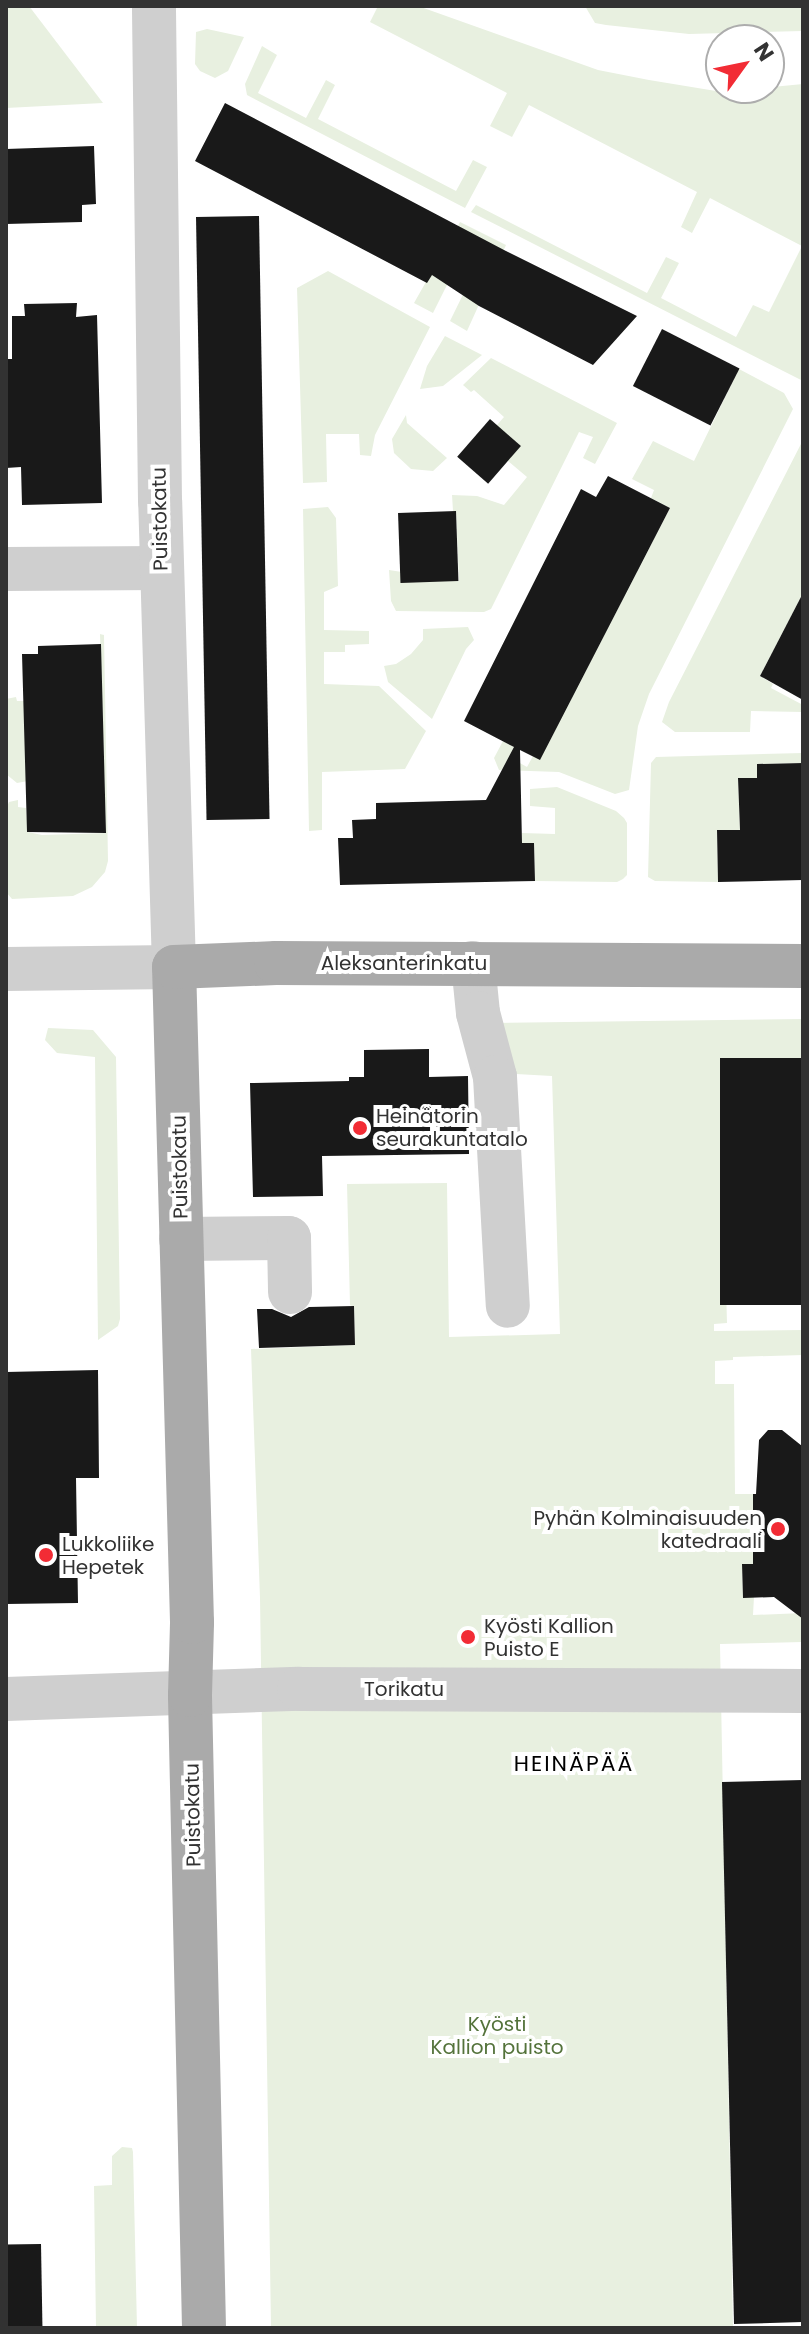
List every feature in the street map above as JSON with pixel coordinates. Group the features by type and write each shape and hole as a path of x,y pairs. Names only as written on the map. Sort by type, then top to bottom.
{"main road":[{"name":"Aleksanterinkatu","path":"174,967 473,963 803,966"},
{"name":"Puistokatu","path":"174,967 192,1622 190,1695 204,2328"}],"street":[{"name":"Puistokatu","path":"154,6 161,568 174,967"},
{"path":"6,569 161,568"},
{"path":"473,963 478,1013 495,1077 508,1306"},
{"name":"Aleksanterinkatu","path":"6,969 174,967"},
{"path":"181,1239 289,1238 290,1292"},
{"name":"Torikatu","path":"6,1699 299,1689 803,1691"}],"green space":[{"path":"6,6 29,6 103,103 6,108"},
{"path":"378,6 418,6 598,70 705,89 705,104 785,104 785,86 803,84 803,381 471,212 476,205 647,293 666,257 679,263 661,298 736,337 753,305 769,312 802,246 710,198 692,233 681,227 697,192 529,105 512,137 490,126 507,93 370,22"},
{"path":"585,6 803,6 803,31 785,31 785,24 705,24 705,34 689,34 595,23"},
{"path":"207,29 244,37 228,71 215,78 200,71 195,64 196,32"},
{"path":"262,46 277,55 258,93 306,118 326,80 335,85 318,119 456,191 473,160 487,167 465,208 247,95 245,84"},
{"path":"460,222 506,245 467,331 450,321 479,262 463,253 433,313 414,303"},
{"path":"328,271 430,327 375,435 371,456 360,455 359,434 326,434 327,482 303,483 297,288"},
{"path":"445,336 482,355 443,386 420,389 427,366"},
{"path":"491,358 617,423 595,464 583,458 593,437 579,432 491,609 484,612 396,611 391,601 389,570 459,581 456,511 453,511 452,495 477,496 504,505 527,477 508,461 497,425 504,417 474,390 471,392 463,385"},
{"path":"739,369 784,393 793,409 649,694 638,726 629,790 615,794 559,772 499,770 494,758 503,741 514,747 509,757 527,767 533,756 540,759 670,508 651,498 654,490 632,479 653,441 694,461"},
{"path":"406,415 407,423 447,458 433,471 411,469 394,453 392,439"},
{"path":"803,440 803,593 760,676 773,684 771,688 803,705 803,712 751,711 750,732 675,732 662,722 669,702"},
{"path":"328,507 336,518 338,586 324,592 324,630 369,631 369,644 345,645 345,652 324,652 324,684 379,686 426,731 405,769 322,772 322,830 309,831 303,509"},
{"path":"468,627 474,640 466,649 432,719 388,682 384,666 396,664 411,654 423,640 423,629"},
{"path":"100,634 104,635 108,861 105,872 92,887 73,896 12,899 6,892 6,809 9,802 18,800 18,807 26,808 28,832 42,835 106,833"},
{"path":"16,697 17,701 25,701 28,781 17,783 6,774 6,699"},
{"path":"803,753 803,763 757,764 757,778 738,779 740,830 717,831 718,882 655,881 648,877 651,763 656,757"},
{"path":"557,787 616,811 624,818 627,823 627,875 623,879 617,882 535,881 534,843 522,843 522,833 555,834 555,808 530,806 530,789"},
{"name":"Kyösti Kallion puisto","path":"803,1019 803,1058 720,1061 727,1323 714,1324 714,1331 803,1330 803,1355 733,1357 733,1360 715,1361 715,1384 734,1384 735,1494 753,1494 753,1564 742,1564 743,1597 754,1597 753,1615 803,1613 803,1642 720,1644 733,2328 271,2328 260,1598 251,1349 355,1345 354,1307 350,1305 347,1184 447,1183 449,1337 560,1334 552,1076 516,1074 494,1023"},
{"path":"48,1028 93,1030 116,1057 120,1319 118,1326 98,1340 95,1057 57,1053 45,1040"},
{"path":"122,2147 132,2148 133,2152 137,2328 96,2328 94,2186 112,2185 112,2156"}],"building":[{"path":"225,103 504,250 637,316 593,365 479,306 432,275 427,283 195,161"},
{"path":"94,146 96,204 82,205 82,222 6,224 6,149"},
{"path":"259,216 270,819 207,820 196,217"},
{"path":"77,303 76,317 97,315 102,503 22,505 21,467 6,468 6,359 12,359 12,316 25,316 24,304"},
{"path":"662,329 740,368 710,426 633,386"},
{"path":"490,419 521,446 488,484 457,457"},
{"path":"608,476 670,508 540,760 520,750 522,843 534,843 535,881 340,885 338,838 353,838 352,820 376,819 376,803 486,800 514,747 464,721 581,489 596,497"},
{"path":"456,511 458,581 400,583 398,513"},
{"path":"803,593 803,700 760,676"},
{"path":"101,644 106,833 27,832 22,654 38,654 38,646"},
{"path":"803,763 803,880 718,882 717,830 740,830 738,778 757,778 757,764"},
{"name":"Heinätorin seurakuntatalo","path":"429,1049 429,1077 468,1076 469,1154 322,1156 323,1196 253,1197 250,1083 349,1081 349,1077 364,1077 364,1050"},
{"path":"720,1058 803,1058 803,1305 720,1305"},
{"path":"354,1306 355,1345 259,1348 257,1309 272,1309 291,1317 309,1307"},
{"path":"98,1370 99,1478 76,1478 78,1603 6,1604 6,1372"},
{"name":"Pyhän Kolminaisuuden katedraali","path":"768,1430 782,1430 802,1446 803,1619 774,1597 743,1598 742,1564 753,1564 753,1494 756,1494 759,1440"},
{"path":"803,1780 803,2322 734,2324 722,1782"},
{"path":"41,2244 42,2328 7,2328 6,2245"}],"place":[{"name":"Heinätorin seurakuntatalo","path":"360,1128"},
{"name":"Pyhän Kolminaisuuden katedraali","path":"778,1529"},
{"name":"Lukkoliike Hepetek","path":"46,1555"},
{"name":"Kyösti Kallion Puisto E","path":"468,1637"}],"district":[{"name":"HEINÄPÄÄ","path":"574,1764"}]}
